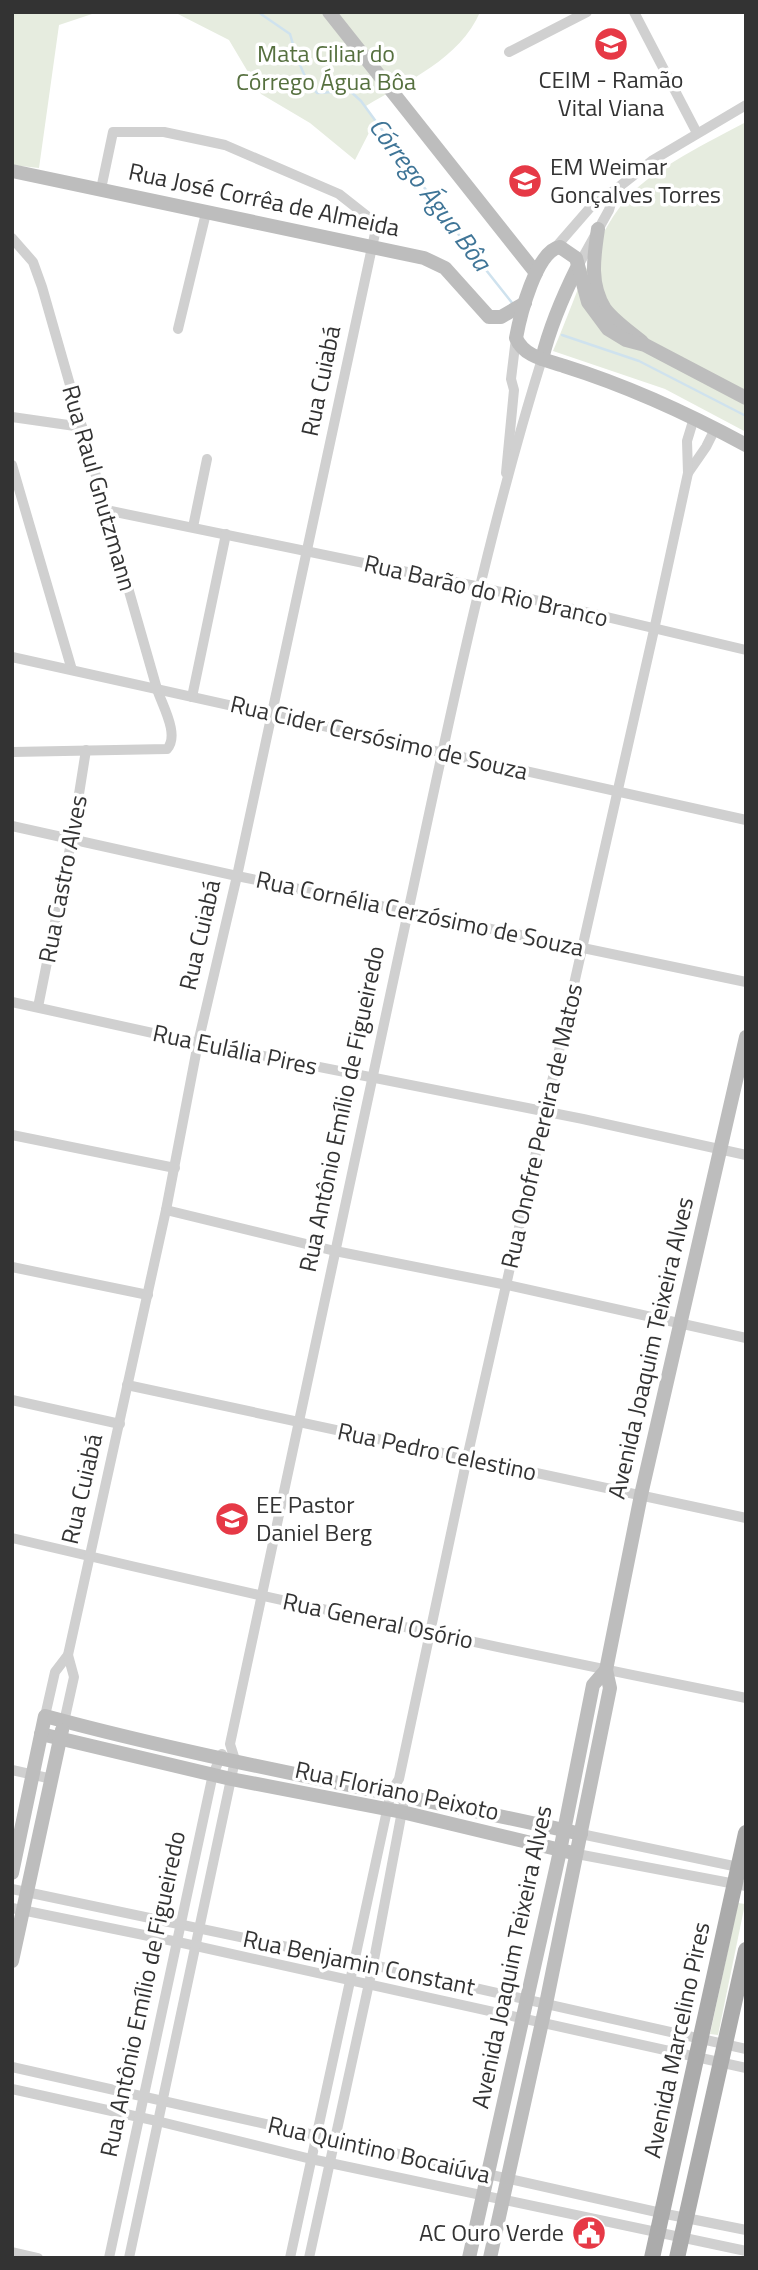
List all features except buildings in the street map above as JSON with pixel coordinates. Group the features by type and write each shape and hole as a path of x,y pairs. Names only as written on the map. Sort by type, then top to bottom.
{"main road":[{"name":"Avenida Marcelino Pires","path":"652,2258 741,1876 746,1833"},
{"name":"Avenida Marcelino Pires","path":"677,2258 746,1950"}],"street":[{"path":"329,12 536,273"},
{"path":"509,52 587,12"},
{"path":"634,12 697,133"},
{"name":"Rua Antônio Emílio de Figueiredo","path":"506,486 505,460 513,402 511,379 516,338 536,273 595,202 653,160 746,106"},
{"name":"Rua Cuiabá","path":"12,1873 55,1672 68,1655 120,1424 175,1168 198,1043 237,876 377,224 339,194 225,145 164,132 113,132 101,189"},
{"name":"Rua José Corrêa de Almeida","path":"12,171 424,257 445,268 489,317 502,317 526,302"},
{"name":"Rua Antônio Emílio de Figueiredo","path":"109,2258 214,1774 219,1757 230,1744 297,1423 480,587 506,486 561,300 609,210 615,190"},
{"path":"178,329 206,213"},
{"path":"598,229 594,279 598,295 606,310 645,345"},
{"name":"Rua Raul Gnutzmann","path":"12,239 33,262 173,736 167,748 86,750"},
{"path":"555,248 560,247 572,254 588,302 608,329 626,340 645,345 746,398"},
{"path":"516,338 528,353 655,398 746,445"},
{"path":"12,417 82,427"},
{"name":"Rua Onofre Pereira de Matos","path":"309,2258 373,1965 398,1789 467,1458 654,630 688,473 687,441 694,418"},
{"name":"Rua Onofre Pereira de Matos","path":"688,473 715,429"},
{"path":"687,441 706,447"},
{"path":"193,527 206,459"},
{"path":"12,465 72,670"},
{"name":"Rua Barão do Rio Branco","path":"106,510 480,587 746,650"},
{"path":"192,697 226,534"},
{"name":"Rua Cider Cersósimo de Souza","path":"12,657 746,820"},
{"path":"12,752 86,750"},
{"name":"Rua Castro Alves","path":"38,1007 72,838 86,750"},
{"name":"Rua Cornélia Cerzósimo de Souza","path":"12,826 237,876 746,982"},
{"name":"Rua Eulália Pires","path":"12,1002 198,1043 746,1155"},
{"name":"Avenida Joaquim Teixeira Alves","path":"490,2258 546,2004 610,1688 606,1670 641,1495 746,1037"},
{"path":"12,1135 175,1168"},
{"path":"166,1210 335,1251 507,1285 746,1338"},
{"path":"12,1267 148,1294"},
{"name":"Rua Pedro Celestino","path":"127,1385 746,1518"},
{"path":"12,1400 120,1424"},
{"name":"Rua General Osório","path":"12,1538 262,1596 746,1698"},
{"name":"Rua Cuiabá","path":"12,1961 18,1909 27,1892 74,1677 68,1655"},
{"name":"Avenida Joaquim Teixeira Alves","path":"469,2258 560,1851 593,1685 606,1670"},
{"name":"Rua Floriano Peixoto","path":"45,1716 219,1757 398,1789 741,1876"},
{"name":"Rua Floriano Peixoto","path":"41,1734 231,1779 395,1811 560,1851 741,1876"},
{"name":"Rua Antônio Emílio de Figueiredo","path":"129,2258 235,1760 230,1744"},
{"path":"12,1770 52,1779"},
{"name":"Rua Onofre Pereira de Matos","path":"290,2258 353,1961 395,1811"},
{"name":"Rua Benjamin Constant","path":"12,1889 373,1965 746,2049"},
{"name":"Rua Benjamin Constant","path":"18,1909 746,2068"},
{"name":"Rua Quintino Bocaiúva","path":"12,2067 746,2230"},
{"name":"Rua Quintino Bocaiúva","path":"12,2089 311,2159 746,2251"},
{"path":"12,2252 38,2258"}],"green space":[{"path":"12,12 98,12 59,25 39,168 12,165"},
{"name":"Mata Ciliar do Córrego Água Bôa","path":"174,12 480,12 471,29 446,56 415,78 366,106 375,121 355,160 310,123 261,94 229,40"},
{"path":"746,122 746,432 665,389 553,351 595,250 628,197 667,166"},
{"path":"738,1903 745,1904 718,2035 710,2034"}],"waterway":[{"name":"Córrego Água Bôa","path":"258,12 290,34 307,81 317,93 350,91 361,101 513,304"},
{"name":"Córrego Água Bôa","path":"562,335 639,361 746,416"}],"place":[{"name":"CEIM - Ramão Vital Viana","path":"611,44"},
{"name":"EM Weimar Gonçalves Torres","path":"525,181"},
{"name":"EE Pastor Daniel Berg","path":"232,1519"},
{"name":"AC Ouro Verde","path":"589,2233"}]}
